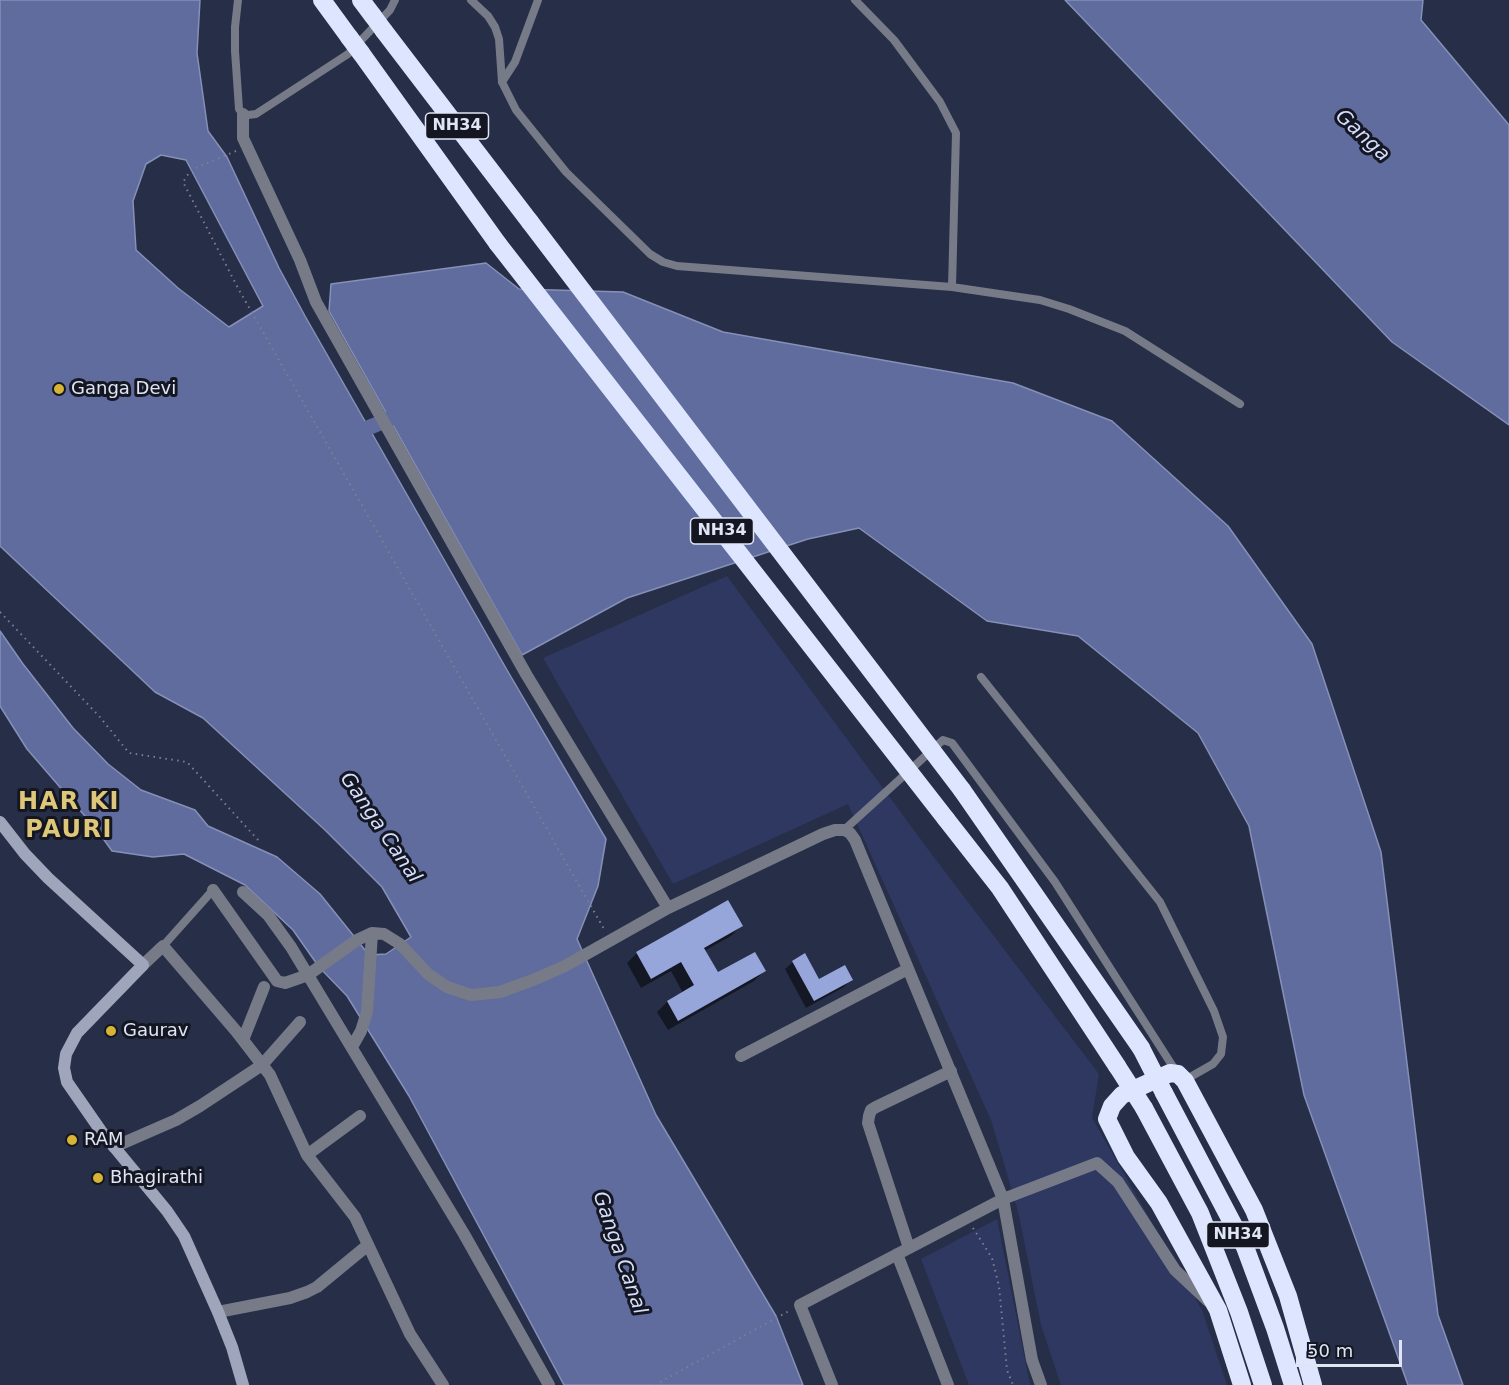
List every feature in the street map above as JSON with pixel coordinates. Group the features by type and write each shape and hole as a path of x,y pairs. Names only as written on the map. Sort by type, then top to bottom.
{"highway":[{"name":"NH34","path":"322,0 498,244 1000,888 1144,1108 1200,1213 1239,1312 1263,1385"},
{"name":"NH34","path":"361,0 962,790 1141,1048 1245,1246 1293,1385"},
{"path":"1242,1385 1218,1310 1159,1203 1126,1157 1107,1119 1112,1106 1122,1095 1170,1073 1181,1077 1254,1210 1288,1296 1313,1385"}],"street":[{"path":"243,114 243,138 300,260 316,302 526,674 668,908"},
{"path":"0,822 25,854 48,878 143,965"},
{"path":"213,890 277,981 285,983 308,975 357,939 372,933 384,934 400,944 428,974 447,987 471,995 500,992 533,980 565,966 668,908 823,834 835,830 850,833 855,840 1003,1199 1032,1360 1041,1385"},
{"path":"243,892 268,915 308,975 464,1234 549,1385"},
{"path":"352,1047 361,1031 367,1012 372,933"},
{"path":"243,1385 232,1347 184,1236 167,1211 114,1147 67,1082 64,1068 66,1054 77,1033 163,946 270,1075 307,1155 355,1217 410,1334 443,1385"},
{"path":"741,1056 908,969"},
{"path":"243,1040 264,987"},
{"path":"114,1147 192,1111 262,1065 300,1022"},
{"path":"948,1385 903,1251 868,1123 871,1110 951,1071"},
{"path":"307,1155 360,1116"},
{"path":"832,1385 800,1305 1003,1199 1096,1163 1118,1182 1175,1270 1218,1310"},
{"path":"218,1312 290,1298 307,1292 317,1287 368,1245"}],"lane":[{"path":"238,0 235,51 239,109 243,114 256,114 348,54 390,10 395,0"},
{"path":"471,0 488,16 495,27 499,39 502,82 516,110 566,172 650,254 663,262 677,266 952,287 1040,300 1125,331 1240,404"},
{"path":"502,82 515,62 538,0"},
{"path":"855,0 894,40 940,102 957,133 952,287"},
{"path":"844,830 943,740 952,743 1055,882 1181,1077 1213,1064 1221,1054 1223,1037 1214,1011 1160,902 981,677"},
{"path":"163,946 213,890"}],"path":[{"path":"227,157 191,170 183,182 239,290 599,920"},
{"path":"0,612 99,716 129,753 187,762 259,841"},
{"path":"964,1219 978,1233 992,1258 999,1286 1008,1370 1013,1385"},
{"path":"655,1385 776,1316"}],"shaded area":[{"path":"727,576 930,852 1099,1074 1092,1118 1202,1310 1227,1385 1061,1385 1041,1325 1018,1211 991,1120 848,804 673,884 543,658"},
{"path":"997,1219 1031,1385 969,1385 921,1259"}],"water":[{"name":"Ganga Canal","path":"0,0 200,0 197,53 208,131 227,157 279,268 305,316 606,839 598,886 577,939 656,1115 776,1316 803,1385 564,1385 409,1096 347,996 319,967 293,930 245,885 184,854 153,857 112,851 97,830 27,749 0,706 0,631 73,728 108,764 141,790 195,810 208,826 277,857 320,894 369,955 386,954 411,937 382,887 325,830 203,718 155,692 0,546","holes":["161,155 186,160 263,306 229,327 178,288 136,250 133,201 146,164"]},
{"name":"Ganga","path":"1065,0 1423,0 1421,20 1509,125 1509,425 1392,342"},
{"path":"486,263 519,289 623,292 723,332 1013,383 1112,421 1228,526 1312,644 1381,852 1438,1315 1463,1385 1408,1385 1304,1095 1249,826 1198,733 1078,636 987,621 859,528 808,539 627,598 522,655 329,311 331,284"}],"building":[{"path":"728,900 743,926 704,948 718,972 755,952 766,971 678,1021 667,1001 694,985 681,962 651,979 636,952"},
{"path":"805,953 819,979 845,965 853,980 814,1001 792,961"}],"waterway":[{"path":"353,434 397,416"}],"place":[{"name":"Ganga Devi","path":"59,389"},
{"name":"Gaurav","path":"111,1031"},
{"name":"RAM","path":"72,1140"},
{"name":"Bhagirathi","path":"98,1178"}],"district":[{"name":"HAR KI PAURI","path":"69,817"}]}
